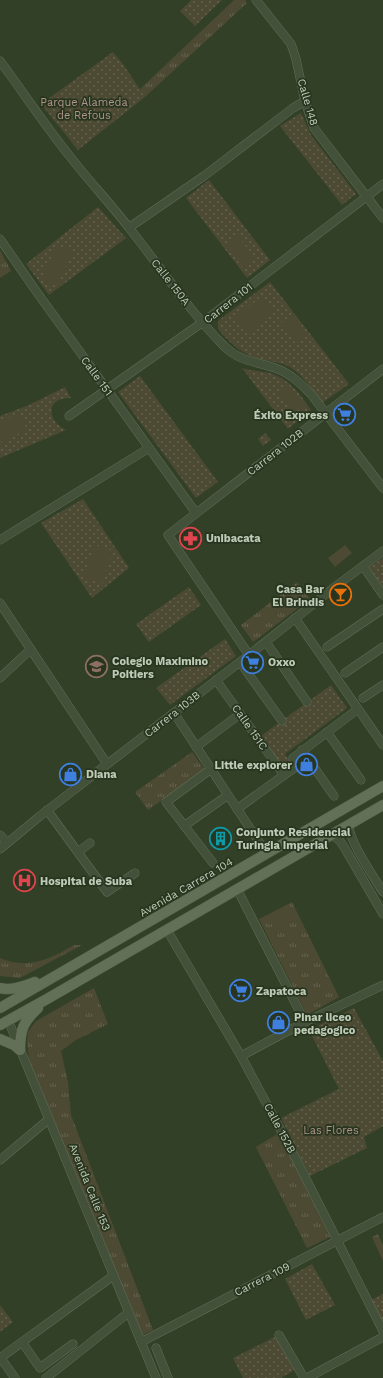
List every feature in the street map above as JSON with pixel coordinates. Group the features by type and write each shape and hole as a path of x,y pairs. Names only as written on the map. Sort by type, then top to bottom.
{"main road":[{"name":"Avenida Carrera 104","path":"0,1007 383,786"},
{"path":"4,1023 383,805"},
{"path":"0,988 18,988 58,974"},
{"path":"20,1050 21,1032 24,1024 30,1015 47,999"},
{"name":"Avenida Calle 153","path":"0,1007 4,1023"},
{"path":"0,1039 14,1045 20,1050"}],"street":[{"name":"Calle 148","path":"256,0 291,44 296,59 305,101 314,128 383,218"},
{"name":"Calle 150A","path":"0,61 67,154 130,227 203,322 226,347 239,357 275,368 287,373 298,381 311,394 383,488"},
{"path":"130,227 204,176 293,108 305,101"},
{"name":"Carrera 101","path":"69,416 203,322 383,184"},
{"name":"Calle 151","path":"0,239 196,513"},
{"name":"Carrera 102B","path":"249,655 168,535 383,369"},
{"path":"0,540 149,448"},
{"name":"Carrera 103B","path":"0,849 47,810 383,551"},
{"path":"363,566 383,595"},
{"path":"0,603 107,764"},
{"path":"327,647 383,609"},
{"path":"296,618 383,745"},
{"path":"266,642 307,702"},
{"path":"345,673 383,646"},
{"path":"0,678 31,649"},
{"path":"240,662 282,721"},
{"name":"Calle 151C","path":"216,680 284,775"},
{"path":"363,698 383,685"},
{"path":"237,809 294,768 292,758 358,709"},
{"path":"174,713 267,854"},
{"path":"196,747 240,714"},
{"path":"327,732 361,780"},
{"path":"302,750 334,796"},
{"path":"211,769 167,801 184,826 213,863"},
{"path":"184,826 228,795"},
{"path":"47,810 107,892 135,873"},
{"path":"350,825 350,832 353,841 383,892"},
{"path":"0,835 7,843"},
{"path":"332,835 340,841 344,847 383,914"},
{"path":"78,852 90,844"},
{"path":"238,889 305,1022"},
{"name":"Calle 152B","path":"167,930 241,1056 293,1153 383,1331"},
{"path":"241,1056 305,1022 383,985"},
{"name":"Avenida Calle 153","path":"4,1023 20,1050 156,1378"},
{"path":"1,1157 49,1120"},
{"name":"Carrera 109","path":"141,1342 383,1217"},
{"path":"15,1378 0,1358 113,1276"},
{"path":"46,1378 128,1313"},
{"path":"279,1335 304,1378"},
{"path":"307,1378 383,1337"},
{"path":"22,1342 40,1368 73,1344"},
{"path":"156,1348 168,1378"}],"green space":[{"path":"191,0 222,0 195,26 180,11"},
{"path":"234,0 245,0 247,3 145,97 139,90"},
{"name":"Parque Alameda de Refous","path":"113,52 145,97 78,150 41,104"},
{"path":"301,113 311,135 356,194 342,205 280,126"},
{"path":"209,180 270,260 247,278 186,198"},
{"path":"98,207 126,238 49,295 26,264"},
{"path":"238,236 255,259 243,268 226,245"},
{"path":"57,245 73,252 57,286 41,279"},
{"path":"0,250 11,271 0,278"},
{"path":"270,282 349,384 322,403 306,381 294,370 284,364 256,358 243,352 236,348 218,329 219,320"},
{"path":"261,297 274,313 247,334 234,318"},
{"path":"293,314 308,335 296,344 280,323"},
{"path":"242,368 273,374 285,380 299,394 311,410 288,429"},
{"path":"140,376 218,482 196,498 118,392"},
{"path":"289,385 305,405 294,413 279,393"},
{"path":"65,387 71,398 57,401 53,405 52,415 59,426 66,430 0,458 0,416 29,405"},
{"path":"17,413 27,428 3,444 0,439 0,424"},
{"path":"265,433 271,440 263,446 258,439"},
{"path":"83,499 129,568 92,598 41,523"},
{"path":"95,545 113,551 102,583 84,577"},
{"path":"345,545 352,553 335,567 328,558"},
{"path":"383,558 383,587 369,567"},
{"path":"297,582 310,599 253,642 241,625"},
{"path":"189,587 201,605 149,642 136,624"},
{"path":"225,639 236,656 170,705 156,688"},
{"path":"331,685 347,708 285,754 294,768 284,775 258,738"},
{"path":"192,752 205,770 148,810 135,792"},
{"path":"292,902 339,997 307,1015 259,919"},
{"path":"282,908 286,916 269,925 265,917"},
{"path":"74,945 82,945 20,978 0,976 0,958 20,963 29,963 56,955"},
{"path":"94,988 108,1024 76,1040 61,1051 68,1082 71,1115 153,1330 140,1336 29,1059 27,1042 28,1032 36,1021"},
{"name":"Las Flores","path":"354,1008 383,1061 383,1126 364,1137 367,1148 310,1176 281,1118 339,1089 309,1030"},
{"path":"279,1133 330,1237 307,1248 256,1147"},
{"path":"378,1234 383,1245 383,1261 372,1237"},
{"path":"312,1264 335,1305 306,1320 285,1279"},
{"path":"383,1294 383,1322 371,1300"},
{"path":"0,1305 13,1322 0,1332"},
{"path":"279,1335 298,1368 281,1378 243,1378 233,1358"}],"place":[{"name":"Éxito Express","path":"344,415"},
{"name":"Unibacata","path":"191,538"},
{"name":"Casa Bar El Brindis","path":"340,595"},
{"name":"Oxxo","path":"252,662"},
{"name":"Colegio Maximino Poitiers","path":"96,667"},
{"name":"Little explorer","path":"307,765"},
{"name":"Diana","path":"71,774"},
{"name":"Conjunto Residencial Turingia Imperial","path":"221,838"},
{"name":"Hospital de Suba","path":"25,881"},
{"name":"Zapatoca","path":"240,991"},
{"name":"Pinar liceo pedagogico","path":"278,1023"}]}
